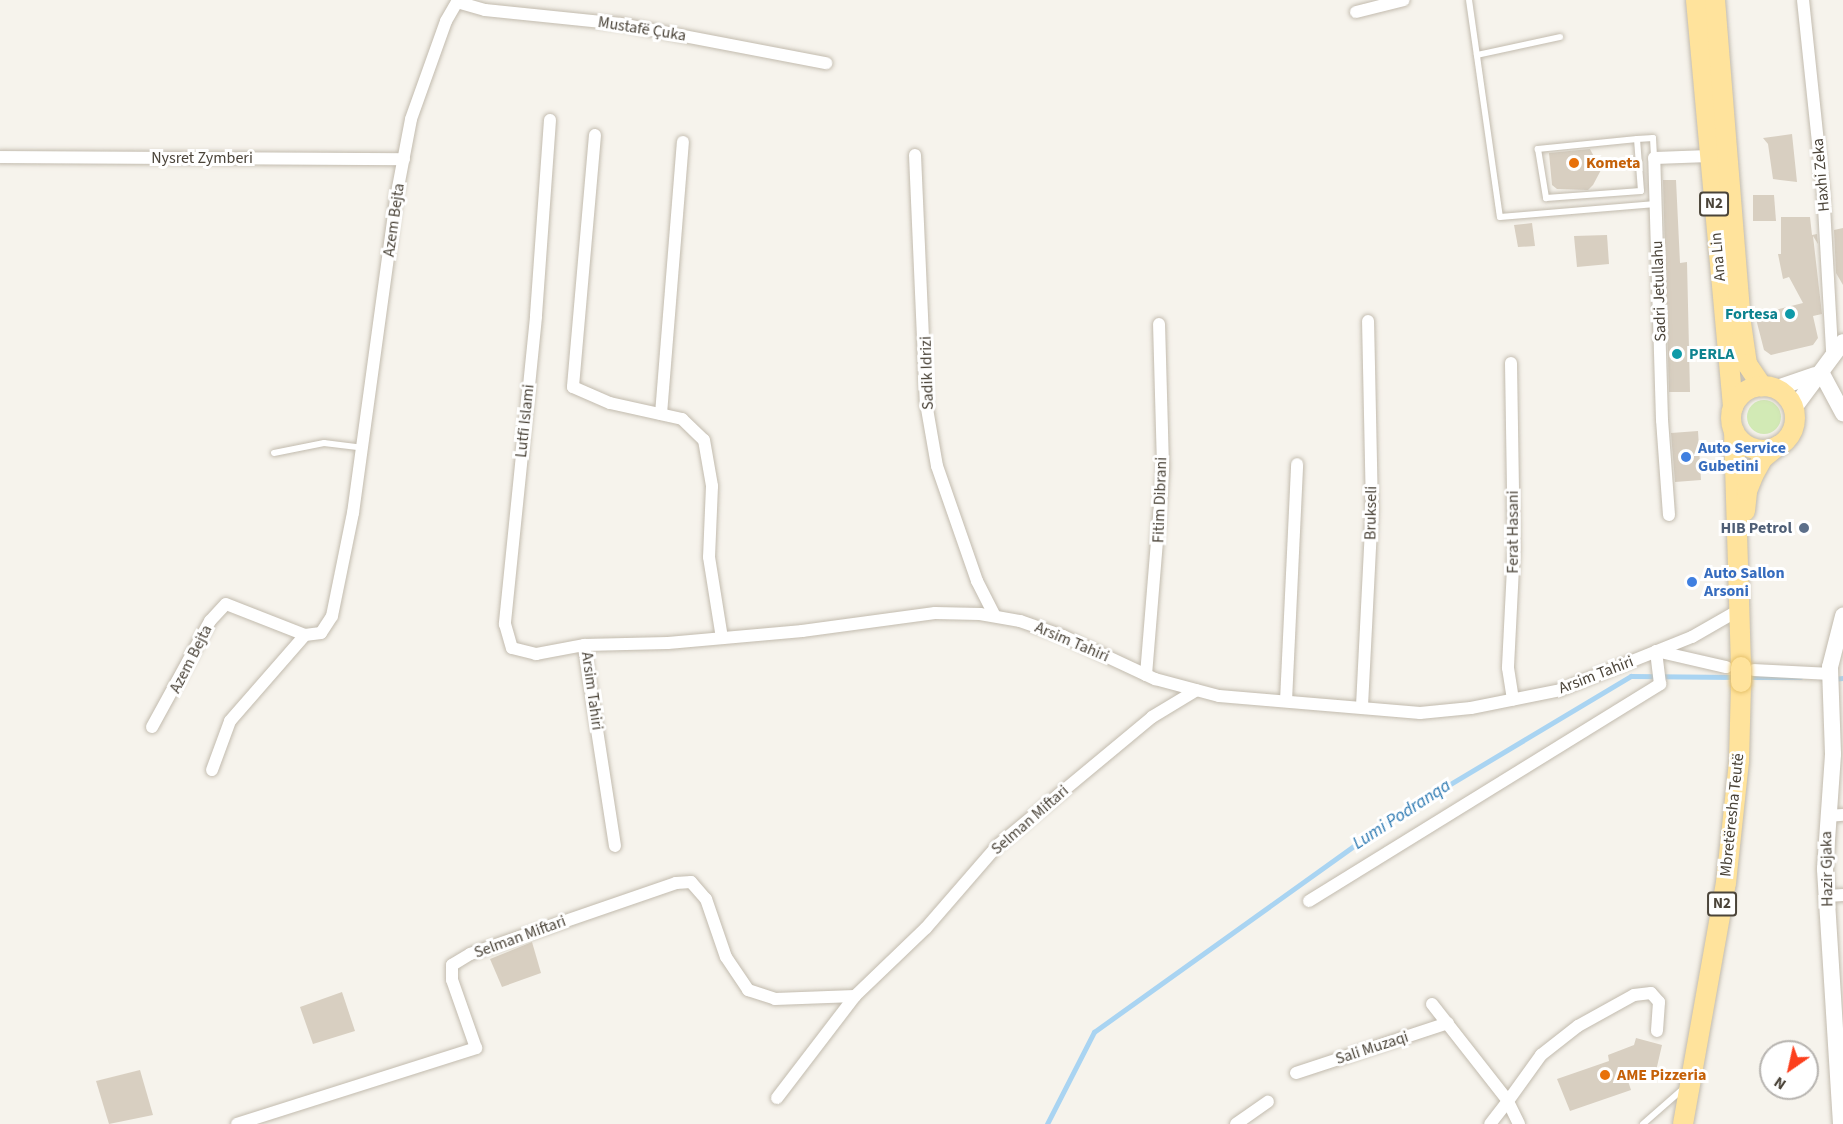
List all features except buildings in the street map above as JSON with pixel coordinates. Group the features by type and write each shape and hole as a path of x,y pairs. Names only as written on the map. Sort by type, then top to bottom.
{"main road":[{"name":"Ana Lin","path":"1696,0 1732,407"},
{"name":"Ana Lin","path":"1715,0 1741,323 1747,363 1769,387"},
{"path":"1732,407 1744,392 1769,387"},
{"name":"N2","path":"1769,387 1794,408 1792,430 1778,446"},
{"name":"N2","path":"1732,407 1734,431"},
{"path":"1734,431 1743,443 1756,449 1778,446"},
{"name":"Mbretëresha Teutë","path":"1683,1124 1726,883 1739,761 1741,672 1734,431"},
{"name":"Mbretëresha Teutë","path":"1739,610 1747,491 1763,458 1778,446"}],"street":[{"path":"1356,12 1404,0"},
{"name":"Haxhi Zeka","path":"1803,0 1838,346"},
{"name":"Mustafë Çuka","path":"458,1 485,10 621,24 826,63"},
{"name":"Azem Bejta","path":"152,728 210,621 226,604 305,635 321,633 332,616 341,587 411,119 446,21 458,1"},
{"name":"Lutfi Islami","path":"550,120 536,317 505,624 512,648 536,654 584,645"},
{"path":"595,135 573,387 610,403 682,418 704,440 712,486 709,557 722,638"},
{"path":"662,414 683,142"},
{"name":"Sadik Idrizi","path":"915,155 926,403 938,466 977,581 995,616"},
{"path":"1654,158 1710,156"},
{"name":"Nysret Zymberi","path":"0,157 404,159"},
{"name":"Sadri Jetullahu","path":"1654,158 1662,420 1669,515"},
{"name":"Brukseli","path":"1362,705 1372,510 1368,321"},
{"name":"Fitim Dibrani","path":"1146,675 1163,466 1159,324"},
{"path":"1794,408 1838,346"},
{"name":"Ferat Hasani","path":"1511,363 1514,548 1508,668 1513,700"},
{"path":"1769,387 1821,372"},
{"path":"1821,372 1843,413"},
{"path":"1286,701 1297,464"},
{"name":"Arsim Tahiri","path":"615,846 584,645 722,638 935,613 995,616 1063,636 1146,675 1219,696 1362,705 1420,712 1513,700 1560,690 1692,637 1739,610"},
{"name":"Hazir Gjaka","path":"1841,1124 1835,896 1824,869 1835,815 1833,686 1843,616"},
{"name":"Azem Bejta","path":"212,770 230,721 305,635"},
{"path":"1309,902 1660,684 1656,651 1741,672 1833,686"},
{"name":"Selman Miftari","path":"777,1098 855,996 926,928 998,845 1152,717 1197,690"},
{"name":"Selman Miftari","path":"237,1124 476,1048 452,980 452,965 470,954 676,883 691,882 706,899 726,957 748,990 775,999 855,996"},
{"path":"1490,1124 1541,1055 1578,1026 1634,994 1652,993 1659,1002 1658,1031"},
{"path":"1432,1004 1508,1101 1519,1124"},
{"name":"Sali Muzaqi","path":"1296,1073 1448,1023"},
{"path":"1236,1124 1268,1102"}],"lane":[{"path":"1469,0 1500,217 1656,204"},
{"path":"1477,55 1560,37"},
{"path":"1637,139 1641,191 1546,198 1538,149 1637,139 1653,138 1654,158"},
{"path":"274,453 324,443 362,448"},
{"path":"1643,1124 1690,1083"}],"green space":[{"path":"1764,400 1776,405 1781,417 1776,429 1764,434 1752,429 1747,417 1752,405"}],"waterway":[{"name":"Lumi Podranqa","path":"1047,1124 1094,1032 1387,822 1631,676 1735,677"},
{"name":"Lumi Podranqa","path":"1746,678 1801,678"},
{"name":"Lumi Podranqa","path":"1833,679 1843,678"}],"place":[{"name":"Kometa","path":"1574,163"},
{"name":"Fortesa","path":"1790,314"},
{"name":"PERLA","path":"1677,354"},
{"name":"Auto Service Gubetini","path":"1686,457"},
{"name":"HIB Petrol","path":"1804,528"},
{"name":"Auto Sallon Arsoni","path":"1692,582"},
{"name":"AME Pizzeria","path":"1605,1075"}]}
